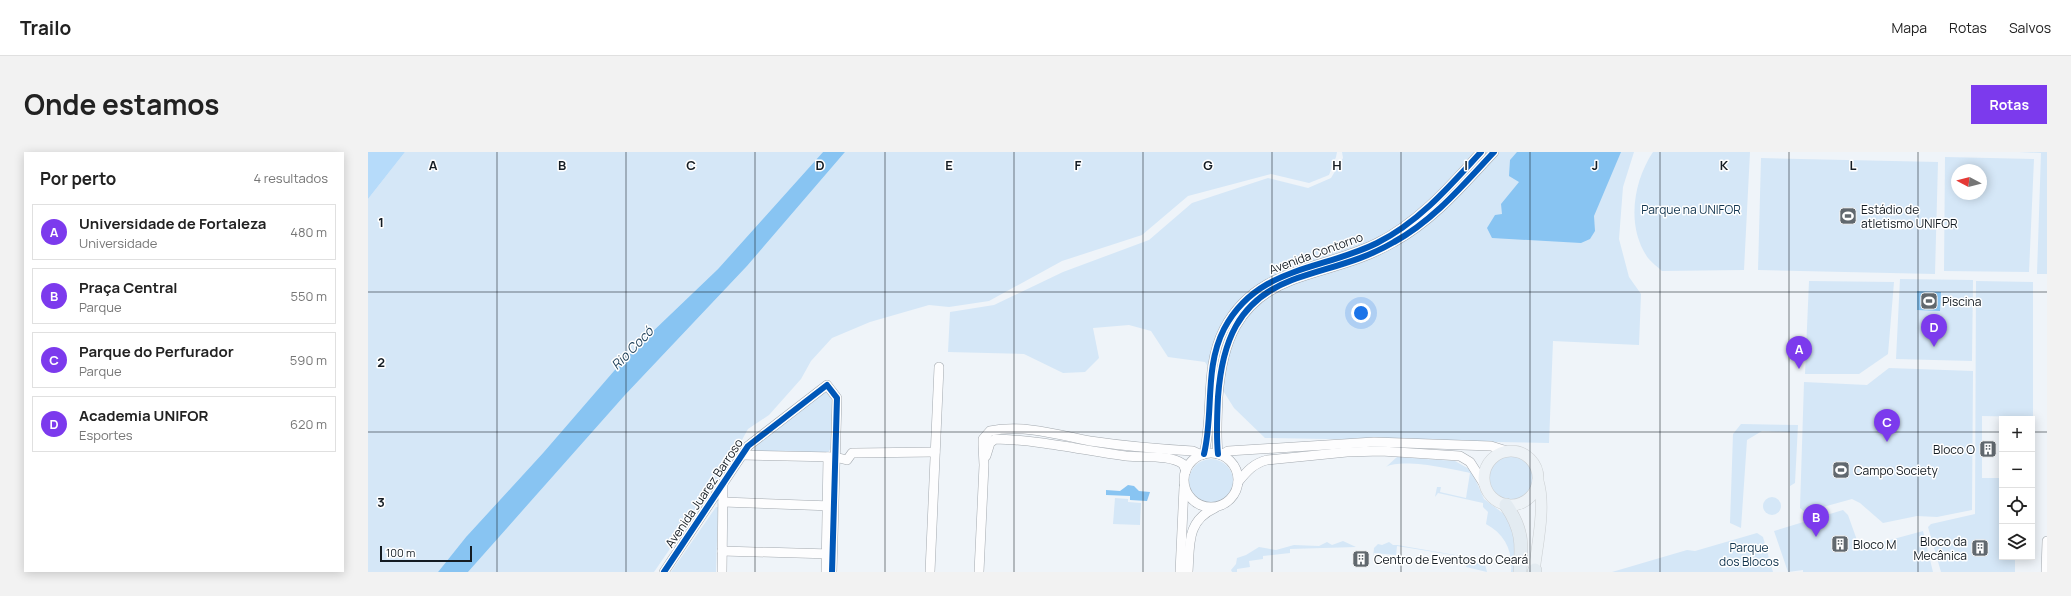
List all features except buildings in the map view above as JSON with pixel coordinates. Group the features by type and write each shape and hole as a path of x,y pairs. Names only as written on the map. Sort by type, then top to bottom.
{"highway":[{"path":"1506,505 1519,526 1521,534 1520,572"}],"main road":[{"path":"1534,572 1541,489 1537,470 1528,456 1521,452 1507,451 1498,454 1491,459 1486,466 1484,484 1492,498 1506,505 1516,505 1524,502 1532,496 1538,480"}],"street":[{"name":"Avenida Contorno","path":"1203,454 1213,363 1217,348 1230,319 1247,298 1265,284 1285,274 1352,253 1377,243 1402,228 1445,191 1481,152"},
{"name":"Avenida Contorno","path":"1220,455 1216,438 1223,358 1233,330 1248,310 1265,295 1280,286 1299,278 1347,264 1399,239 1440,210 1494,152"},
{"path":"930,572 939,367"},
{"name":"Avenida Juarez Barroso","path":"664,572 742,455 754,440 824,386 827,386 837,398 832,457"},
{"path":"979,572 984,439 990,431 1020,430 1069,436 1153,453 1179,461 1183,464 1186,471"},
{"path":"1068,446 1069,436"},
{"path":"984,465 990,443 995,439 1041,442 1128,456 1193,451 1203,454 1220,455 1228,451 1253,451 1374,442 1491,446 1507,451"},
{"path":"1188,572 1193,528 1206,512 1232,498 1238,482 1249,469 1258,462 1347,452 1382,451 1460,456 1470,462 1484,484"},
{"path":"742,455 832,457 847,460 852,453 855,452 936,452"},
{"path":"1180,572 1184,484 1186,471 1193,460 1203,454"},
{"path":"1220,455 1234,466 1238,482"},
{"path":"826,572 829,554 832,457"},
{"path":"722,572 723,483"},
{"path":"1184,484 1187,493 1192,500 1199,505 1208,508 1217,507"},
{"path":"723,502 831,506"},
{"path":"2046,572 2047,541"},
{"path":"722,551 829,554"},
{"path":"829,554 832,572"}],"green space":[{"path":"405,152 823,152 718,269 626,357 543,453 466,537 438,572 368,572 368,199"},
{"path":"845,152 1337,152 1329,175 1309,183 1271,174 1188,196 1142,235 1062,261 989,301 949,307 929,305 870,322 832,338 811,361 801,379 769,415 748,429 731,460 654,572 468,572 625,395 747,266"},
{"path":"1342,152 1634,152 1623,187 1619,239 1629,277 1641,294 1639,345 1553,341 1549,443 1265,438 1234,408 1205,362 1168,357 1151,331 1129,325 1093,328 1099,358 1085,372 1063,373 1024,354 948,352 950,312 994,305 1063,272 1149,240 1192,203 1268,178 1308,188 1331,178 1343,158"},
{"name":"Parque na UNIFOR","path":"1653,152 1750,152 1744,270 1662,271 1651,262 1641,246 1637,233 1635,205 1641,177"},
{"path":"2019,152 2047,152 2047,274 2037,274 2041,153"},
{"path":"1945,157 2034,159 2029,272 1944,271"},
{"name":"Estádio de atletismo UNIFOR","path":"1761,158 1938,162 1935,274 1758,270"},
{"path":"1900,279 1973,280 1972,361 1896,359"},
{"path":"1809,281 1894,282 1888,354 1859,374 1805,374"},
{"path":"1976,281 2033,282 2033,416 1982,416 1982,478 1999,478 1999,560 2015,560 2015,572 1941,572 1928,527 1931,524 1975,514"},
{"path":"1889,368 1973,371 1972,510 1937,517 1917,516 1883,523 1860,503 1852,499 1805,512 1800,508 1804,382 1867,385"},
{"path":"824,391 827,391 832,395 833,444 828,453 755,452 754,449 757,445"},
{"path":"1741,424 1798,425 1795,483 1790,486 1790,432 1762,431 1747,440 1741,528 1730,523 1733,434"},
{"path":"1507,456 1515,456 1520,457 1527,462 1532,469 1532,487 1527,494 1520,499 1507,500 1499,497 1492,490 1489,482 1489,474 1492,466 1499,459"},
{"path":"1397,457 1455,461 1471,470 1484,499 1504,514 1515,531 1515,572 1511,572 1511,557 1503,538 1493,528 1486,524 1488,512 1483,507 1483,503 1438,493 1435,497 1437,487 1441,487 1440,492 1466,498 1470,473 1415,464 1393,465 1386,467"},
{"path":"1207,459 1215,459 1227,465 1233,477 1233,485 1227,497 1215,503 1207,503 1195,497 1189,485 1189,477 1195,465"},
{"path":"1768,497 1776,497 1781,502 1779,513 1776,515 1768,515 1763,510 1763,502"},
{"path":"1115,498 1128,499 1128,502 1141,503 1140,525 1113,524"},
{"path":"716,507 718,507 716,572 671,572"},
{"path":"1843,510 1848,515 1858,543 1864,547 1923,531 1933,572 1803,572 1803,570 1788,572 1774,531"},
{"name":"Parque dos Blocos","path":"1757,533 1763,537 1773,572 1612,572 1687,550 1695,551"},
{"path":"1343,541 1356,547 1290,549 1290,553 1263,556 1263,559 1249,561 1250,567 1237,569 1237,572 1232,572 1231,570 1236,564 1237,558 1246,555 1259,547 1276,550 1294,545 1319,546 1327,542 1332,545"},
{"path":"1389,542 1393,545 1473,558 1474,563 1485,564 1487,572 1466,567 1467,562 1458,560 1459,556 1397,546 1396,555 1374,553 1373,558 1374,548 1378,544 1382,545"}],"shaded area":[{"path":"368,152 405,152 368,199"},
{"name":"Rio Cocó","path":"823,152 845,152 747,266 625,395 468,572 438,572 466,537 543,453 626,357 718,269"},
{"path":"1517,152 1621,152 1594,216 1595,231 1590,239 1581,243 1492,238 1487,228 1495,215 1502,214 1501,204 1519,182 1509,176 1510,160"},
{"name":"Piscina","path":"1917,291 1941,292 1940,311 1917,310"},
{"path":"1128,485 1134,486 1139,491 1150,492 1147,501 1130,500 1130,496 1106,495 1106,490 1120,491"}],"cycle path":[{"path":"1204,454 1209,423 1214,359 1224,329 1238,308 1254,293 1272,281 1356,252 1377,243 1407,225 1458,178 1481,152"},
{"path":"1218,454 1217,433 1220,377 1229,342 1236,326 1245,312 1273,289 1305,275 1369,255 1409,233 1435,213 1494,152"},
{"path":"664,572 748,446 827,385 837,398 832,572"}],"place":[{"name":"Estádio de atletismo UNIFOR","path":"1848,216"},
{"name":"Piscina","path":"1929,301"},
{"name":"Academia UNIFOR","path":"1934,347"},
{"name":"Universidade de Fortaleza","path":"1799,369"},
{"name":"Parque do Perfurador","path":"1887,442"},
{"name":"Bloco O","path":"1988,449"},
{"name":"Campo Society","path":"1841,470"},
{"name":"Praça Central","path":"1816,537"},
{"name":"Bloco M","path":"1840,544"},
{"name":"Bloco da Mecânica","path":"1980,548"},
{"name":"Centro de Eventos do Ceará","path":"1361,559"}]}
